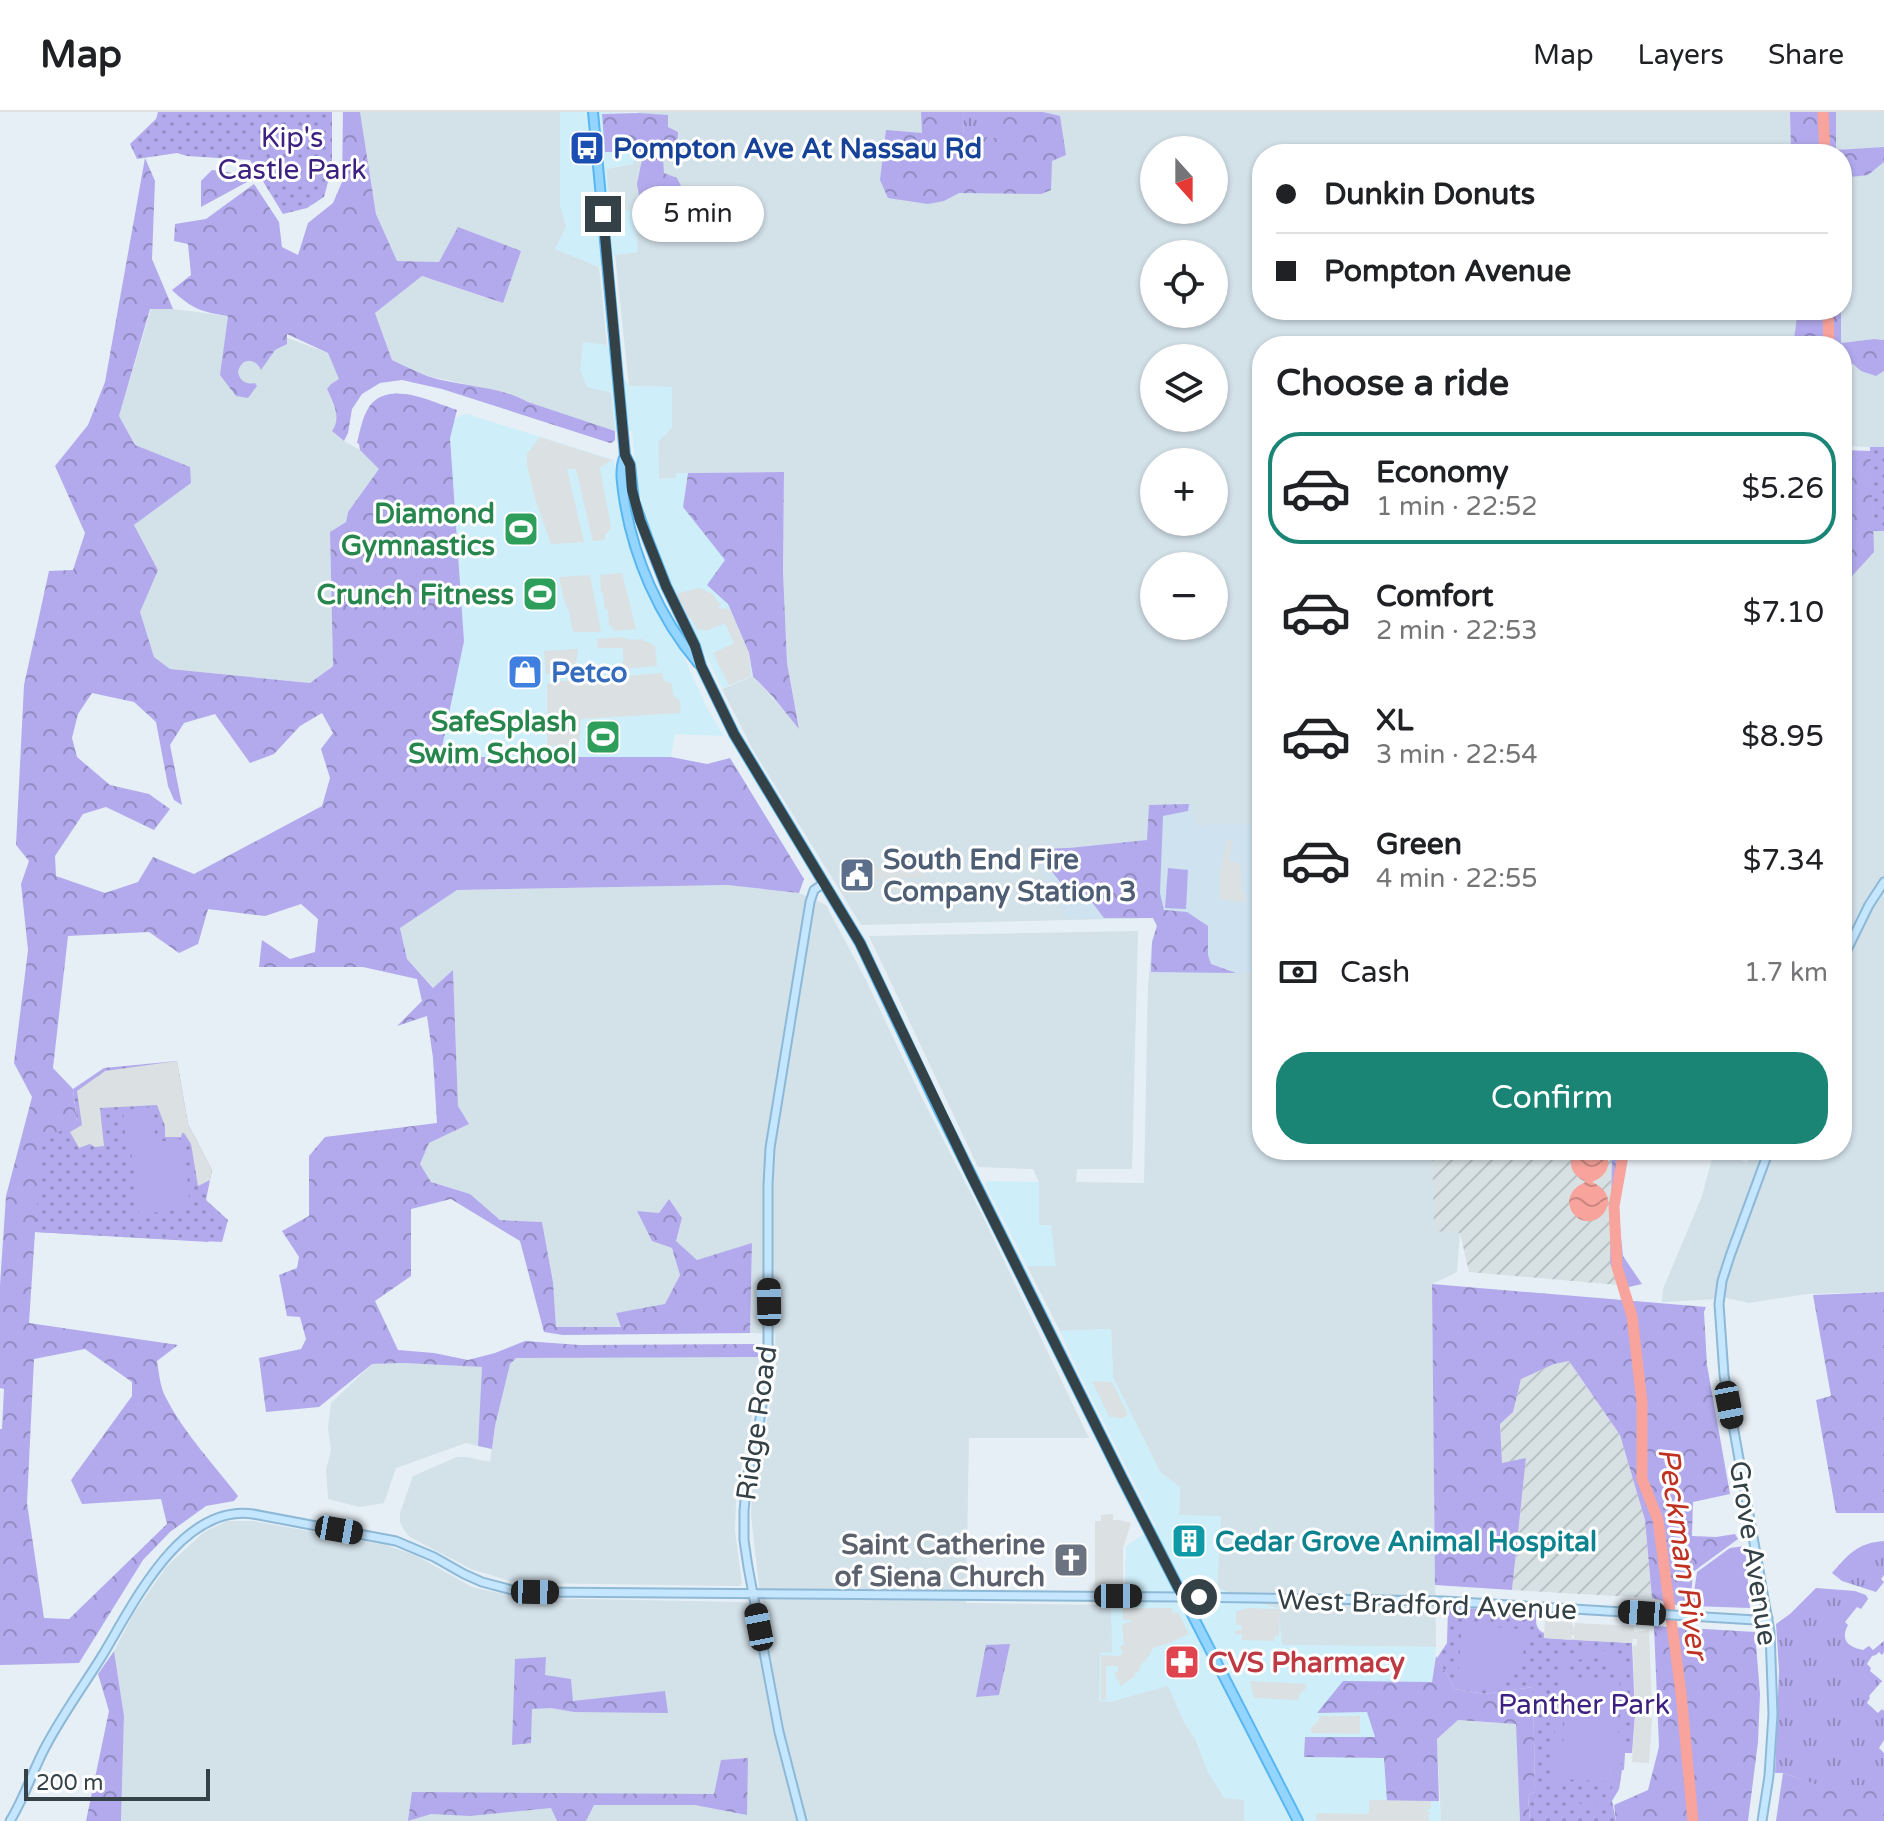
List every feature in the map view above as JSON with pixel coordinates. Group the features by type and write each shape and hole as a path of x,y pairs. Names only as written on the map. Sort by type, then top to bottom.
{"main road":[{"path":"593,112 625,455 630,465 632,490 640,520 666,586 745,755 860,943 1122,1478 1298,1821"},
{"path":"625,455 621,466 623,490 640,559 663,610 686,649 701,666"}],"street":[{"path":"1852,940 1884,882"},
{"name":"Ridge Road","path":"802,1821 779,1732 745,1553 744,1511 768,1361 769,1160 810,902 814,890 824,883"},
{"name":"Grove Avenue","path":"1762,1821 1773,1714 1772,1654 1724,1375 1719,1304 1730,1256 1765,1160"},
{"name":"West Bradford Avenue","path":"10,1821 47,1744 153,1572 178,1545 208,1522 241,1513 396,1541 473,1578 512,1590 535,1592 1443,1601 1755,1620 1768,1618"}],"shaded area":[{"path":"360,112 560,112 560,205 567,227 556,249 599,267 607,345 583,343 611,392 615,431 520,398 428,376 392,360 375,313 422,276 502,303 439,262 397,261 376,214"},
{"path":"560,112 638,112 603,113 634,152 633,164 606,169 611,212 634,210 638,252 615,255 599,267 555,249 566,227 560,205"},
{"path":"638,112 1790,112 1791,144 1252,144 1252,320 1797,320 1794,336 1252,336 1252,1160 1435,1160 1460,1232 1457,1272 1432,1284 1436,1647 1281,1645 1279,1609 1217,1588 1221,1516 1179,1516 1180,1487 1160,1472 1113,1377 1111,1329 1060,1331 1027,1266 1055,1266 1039,1226 1039,1182 1033,1169 978,1167 869,936 1138,931 1132,1169 1077,1169 1076,1182 1144,1183 1148,986 1156,922 1153,918 861,925 753,750 722,689 753,676 799,727 787,663 783,571 784,472 677,473 676,478 659,479 658,441 672,387 629,386 615,255 638,252 634,211 611,212 606,169 633,164"},
{"path":"1836,112 1884,112 1884,147 1852,150 1852,144 1836,144"},
{"path":"1884,162 1884,340 1852,342 1852,336 1841,336 1841,320 1852,320 1852,177 1868,175"},
{"path":"151,309 228,316 221,375 282,336 328,353 340,380 327,389 337,414 337,425 332,431 360,450 380,469 348,512 346,522 330,532 333,665 310,683 170,669 154,657 139,612 158,569 134,525 191,483 135,445 119,416"},
{"path":"583,342 607,345 629,386 672,387 672,428 658,442 659,479 676,478 676,473 688,473 683,507 726,560 708,585 728,604 749,653 753,676 722,688 678,599 650,531 639,499 632,431 615,431 611,393 587,387 580,370"},
{"path":"1852,365 1876,376 1884,371 1884,1292 1806,1294 1749,1303 1721,1297 1662,1302 1663,1289 1702,1196 1712,1160 1852,1160 1852,571 1873,548 1870,447 1852,446"},
{"path":"467,414 614,460 620,509 640,576 724,736 675,734 671,757 440,757 464,641 450,438 457,417"},
{"path":"539,437 612,460 600,468 611,528 605,540 593,541 576,469 567,469 584,542 551,544 527,465 527,454"},
{"path":"622,573 636,629 613,631 601,592 600,575"},
{"path":"590,575 601,632 573,632 559,577"},
{"path":"699,588 711,593 721,605 717,608 730,609 749,653 751,676 729,685 713,653 734,643 725,623 706,631 697,629 688,618 676,594"},
{"path":"597,639 641,639 655,646 657,666 623,669 623,648 598,648"},
{"path":"578,649 575,671 546,674 544,651"},
{"path":"662,673 663,680 672,684 673,695 680,701 681,713 581,719 579,745 547,746 547,685 551,682"},
{"path":"1194,804 1195,825 1252,824 1252,973 1154,973 1151,968 1152,942 1157,926 1153,918 1067,919 1033,848 1126,849 1162,842 1163,806"},
{"path":"1227,840 1233,840 1229,860 1241,865 1242,890 1247,900 1242,902 1220,898 1220,873"},
{"path":"924,866 924,877 892,879 898,880 899,891 887,891 886,879 874,879 873,867"},
{"path":"727,885 799,893 826,905 984,1219 1089,1438 969,1438 966,1603 1111,1605 1113,1652 1110,1702 1168,1685 1208,1772 1244,1800 1244,1821 121,1821 124,1716 114,1651 134,1613 166,1567 204,1532 227,1521 253,1521 386,1545 417,1556 472,1587 508,1595 764,1605 751,1515 752,1492 776,1377 775,1334 750,1333 752,1244 697,1260 676,1241 682,1218 669,1199 659,1213 637,1211 652,1241 672,1248 680,1275 665,1305 617,1313 622,1327 556,1327 553,1282 542,1222 500,1220 470,1194 431,1182 420,1164 429,1143 469,1124 458,1106 453,971 434,988 407,959 400,928 457,890"},
{"path":"177,1061 188,1124 212,1170 210,1180 198,1186 191,1144 184,1133 181,1137 165,1137 165,1126 157,1105 100,1108 104,1146 90,1144 79,1148 70,1132 82,1125 77,1091 105,1071"},
{"path":"1432,1160 1612,1160 1610,1263 1619,1285 1469,1272 1460,1233 1434,1231"},
{"path":"988,1181 1039,1182 1039,1225 1051,1225 1056,1266 1027,1266 985,1184"},
{"path":"1111,1329 1113,1377 1160,1472 1180,1487 1179,1515 1221,1516 1217,1588 1279,1609 1282,1645 1436,1647 1432,1682 1368,1712 1375,1737 1305,1737 1305,1757 1385,1758 1387,1801 1439,1801 1441,1821 1244,1821 1244,1800 1224,1798 1208,1772 1195,1738 1168,1686 1110,1702 1099,1701 1100,1653 1112,1652 1111,1605 1125,1588 1126,1546 1156,1526 1060,1331"},
{"path":"759,1357 757,1393 736,1502 735,1531 742,1584 739,1586 510,1581 471,1569 410,1537 404,1530 400,1513 413,1476 457,1457 490,1462 510,1363 516,1358"},
{"path":"1569,1361 1620,1435 1645,1520 1652,1598 1512,1590 1526,1459 1502,1463 1500,1424 1513,1412 1521,1379 1554,1364"},
{"path":"372,1364 483,1367 478,1446 466,1443 396,1468 384,1503 360,1507 328,1499 326,1470 331,1450 328,1428 331,1403"},
{"path":"1092,1381 1112,1382 1128,1415 1120,1419 1110,1418"},
{"path":"1113,1514 1113,1520 1131,1523 1123,1548 1123,1586 1095,1586 1095,1521 1101,1521 1101,1515"},
{"path":"1123,1608 1172,1608 1172,1613 1178,1612 1189,1634 1153,1648 1135,1676 1121,1686 1114,1673 1118,1671 1118,1666 1106,1666 1106,1700 1101,1700 1101,1655 1123,1654 1120,1647 1124,1644 1122,1624 1131,1622 1123,1620"},
{"path":"1248,1608 1280,1609 1279,1636 1275,1636 1274,1641 1242,1640 1242,1634 1235,1634 1235,1631 1242,1630 1241,1625 1236,1624 1236,1612"},
{"path":"1545,1621 1572,1622 1573,1628 1575,1623 1633,1626 1634,1632 1649,1630 1652,1709 1647,1710 1647,1717 1652,1718 1649,1763 1632,1762 1635,1717 1640,1716 1640,1710 1635,1709 1633,1646 1637,1645 1637,1639 1633,1639 1632,1643 1574,1640 1574,1635 1571,1640 1544,1638"},
{"path":"1250,1681 1306,1684 1306,1688 1298,1700 1254,1698"},
{"path":"1319,1716 1360,1716 1360,1734 1311,1733"},
{"path":"1458,1720 1517,1724 1520,1821 1441,1821 1437,1739"},
{"path":"1369,1800 1431,1801 1431,1808 1426,1811 1431,1813 1428,1816 1430,1821 1316,1821 1317,1813 1369,1814"}],"green space":[{"name":"Kip's Castle Park","path":"158,112 332,112 332,167 324,197 307,208 283,214 250,160 177,153 137,159 130,144 156,119"},
{"path":"343,112 360,112 376,214 397,261 439,262 458,227 521,251 503,303 422,276 375,313 392,360 427,376 504,392 615,431 613,442 442,389 402,380 380,383 362,394 352,409 344,441 332,431 336,415 327,389 339,379 328,353 287,334 287,344 275,350 261,370 252,361 242,364 238,372 240,378 257,386 248,398 236,396 220,375 228,316 198,309 172,290 191,275 188,244 174,241 175,224 206,219 254,184 279,222 282,247 298,255 308,223 333,203 342,182"},
{"path":"921,112 964,112 963,135 997,138 998,112 1043,112 1060,116 1066,155 1052,161 1051,190 1041,194 959,193 944,201 928,204 888,198 880,180 886,130 922,133"},
{"path":"964,112 998,112 998,138 963,136"},
{"path":"1790,112 1836,112 1836,144 1791,144"},
{"path":"602,114 668,115 668,127 678,132 674,147 663,158 664,173 677,178 684,192 680,212 642,213 637,184 643,155 605,152"},
{"path":"1884,147 1884,162 1868,175 1852,177 1852,149"},
{"path":"145,158 155,181 152,259 173,309 150,309 119,416 135,445 190,467 191,483 134,525 158,570 140,612 154,657 170,669 310,683 333,666 330,532 346,522 348,512 379,469 357,443 365,416 377,399 387,395 411,395 435,402 457,410 450,438 464,641 440,757 671,757 707,764 730,758 804,879 799,893 727,885 457,890 400,928 407,959 433,988 453,970 458,1106 469,1124 429,1143 420,1164 431,1182 470,1194 500,1220 542,1222 553,1282 556,1327 621,1327 616,1313 665,1304 680,1275 672,1248 652,1241 637,1211 659,1213 669,1199 682,1218 676,1241 697,1260 752,1243 750,1333 563,1335 544,1332 520,1241 451,1199 411,1209 411,1276 375,1301 398,1350 468,1360 525,1341 580,1345 757,1344 759,1357 516,1358 510,1364 492,1449 478,1446 482,1367 372,1364 319,1407 266,1412 259,1358 301,1349 306,1339 300,1317 287,1316 279,1275 297,1268 299,1257 282,1231 309,1216 309,1156 325,1137 437,1123 427,1016 397,1026 422,1001 417,979 363,967 259,967 262,940 290,959 315,952 318,919 301,904 265,916 208,909 198,944 179,953 149,932 68,936 53,1068 73,1089 77,1122 209,1242 35,1232 29,1323 178,1345 157,1361 164,1394 190,1436 238,1496 234,1501 206,1506 170,1532 143,1560 79,1663 0,1665 0,1429 4,1389 0,1388 0,1285 6,1196 32,1097 14,1063 28,950 21,884 29,861 16,845 24,685 49,571 73,570 85,533 55,466 88,425 105,382","holes":["92,693 134,702 156,722 168,786 174,800 182,805 170,745 184,723 215,714 250,763 274,754 300,726 322,713 333,733 321,749 330,778 322,806 194,874 153,857 138,882 105,893 56,876 55,856 83,814 106,807 154,830 170,809 149,794 110,785 77,757 72,738 78,714","85,1349 132,1382 132,1396 71,1480 82,1504 161,1499 167,1524 69,1619 44,1618 27,1503 34,1359"]},
{"path":"212,170 246,175 247,182 201,207 201,181"},
{"path":"1797,320 1841,320 1841,336 1794,336"},
{"path":"1884,340 1884,371 1876,376 1861,371 1853,364 1852,342"},
{"path":"1870,447 1884,447 1884,531 1873,531"},
{"path":"1852,450 1871,451 1874,552 1852,576"},
{"path":"784,472 783,571 787,663 799,729 753,676 749,653 728,604 707,585 725,560 683,507 688,473"},
{"path":"1189,804 1188,811 1163,816 1160,893 1164,910 1187,912 1208,926 1211,964 1236,973 1151,972 1152,942 1157,926 1153,918 1104,918 1082,889 1067,891 1035,849 1147,840 1149,805"},
{"path":"1168,868 1188,870 1186,909 1165,908"},
{"path":"177,1061 188,1124 212,1170 206,1200 228,1220 222,1242 35,1232 42,1141 77,1122 73,1089 104,1068"},
{"path":"152,1107 156,1142 184,1139 190,1209 139,1214 123,1110"},
{"path":"1612,1160 1626,1160 1618,1209 1623,1256 1642,1284 1620,1289 1610,1263"},
{"path":"1432,1284 1706,1307 1707,1365 1730,1494 1693,1502 1692,1536 1735,1534 1738,1539 1693,1572 1690,1609 1652,1598 1645,1520 1620,1435 1569,1361 1554,1364 1521,1379 1513,1412 1500,1424 1502,1463 1526,1458 1512,1590 1435,1585"},
{"path":"1884,1292 1884,1513 1836,1513 1816,1400 1831,1396 1813,1295"},
{"path":"1884,1541 1884,1575 1881,1579 1884,1582 1876,1592 1842,1581 1832,1573 1854,1551 1867,1544"},
{"path":"1745,1546 1750,1608 1692,1606 1697,1572 1730,1548"},
{"path":"1816,1588 1855,1591 1866,1595 1868,1599 1861,1609 1857,1607 1845,1622 1848,1625 1845,1639 1853,1647 1863,1650 1869,1646 1873,1650 1884,1641 1882,1655 1879,1652 1872,1656 1867,1664 1882,1681 1867,1703 1878,1713 1882,1709 1884,1711 1884,1740 1879,1748 1884,1753 1884,1785 1817,1785 1775,1773 1779,1670 1776,1624"},
{"name":"Panther Park","path":"1448,1607 1536,1612 1537,1625 1545,1638 1632,1643 1635,1715 1632,1753 1625,1753 1619,1789 1612,1801 1616,1821 1530,1821 1528,1795 1535,1792 1533,1687 1484,1694 1455,1689 1437,1658 1447,1643"},
{"path":"1469,1625 1522,1629 1526,1636 1521,1659 1515,1669 1488,1688 1464,1690 1458,1685 1461,1633"},
{"path":"1654,1626 1755,1632 1760,1694 1758,1742 1748,1821 1616,1821 1614,1805 1648,1790 1659,1747"},
{"path":"1010,1644 999,1695 976,1697 986,1645"},
{"path":"1594,1648 1608,1652 1618,1660 1625,1671 1628,1686 1619,1789 1602,1806 1581,1810 1562,1800 1552,1778 1560,1654","holes":["1588,1656 1610,1661 1619,1672 1621,1693 1614,1784 1608,1794 1592,1804 1575,1802 1568,1796 1559,1777 1566,1673 1573,1663"]},
{"path":"114,1651 124,1716 121,1821 86,1821 109,1711 98,1674"},
{"path":"1436,1656 1455,1689 1484,1694 1533,1687 1535,1792 1528,1795 1530,1821 1520,1821 1516,1724 1458,1720 1437,1739 1439,1801 1387,1801 1384,1758 1304,1757 1305,1737 1375,1737 1367,1712 1317,1713 1343,1681 1432,1682"},
{"path":"546,1657 545,1675 571,1679 573,1701 665,1691 668,1713 532,1709 531,1743 512,1745 515,1659"},
{"path":"1567,1677 1620,1680 1613,1782 1561,1779"},
{"path":"748,1758 747,1815 695,1805 594,1805 586,1821 557,1821 551,1808 470,1816 431,1814 408,1821 412,1792 714,1794 721,1760"},
{"path":"1783,1773 1818,1785 1884,1785 1884,1821 1776,1821"}],"water":[{"path":"1571,1160 1608,1160 1605,1173 1592,1182 1605,1191 1608,1200 1606,1210 1591,1221 1576,1217 1569,1203 1576,1188 1586,1182 1577,1176"}],"waterway":[{"name":"Peckman River","path":"1823,112 1825,144"},
{"name":"Peckman River","path":"1828,320 1829,336"},
{"name":"Peckman River","path":"1622,1160 1614,1206 1617,1267 1632,1316 1642,1402 1642,1479 1658,1520 1681,1693 1693,1821"}],"place":[{"name":"Pompton Ave At Nassau Rd","path":"587,148"},
{"name":"Diamond Gymnastics","path":"521,529"},
{"name":"Crunch Fitness","path":"540,594"},
{"name":"Petco","path":"525,672"},
{"name":"SafeSplash Swim School","path":"603,737"},
{"name":"South End Fire Company Station 3","path":"857,875"},
{"name":"Cedar Grove Animal Hospital","path":"1189,1541"},
{"name":"Saint Catherine of Siena Church","path":"1071,1560"},
{"name":"CVS Pharmacy","path":"1182,1662"}],"route":[{"path":"603,214 625,455 630,465 632,490 640,520 666,586 741,748 860,943 971,1175 1183,1597 1199,1597"}]}
